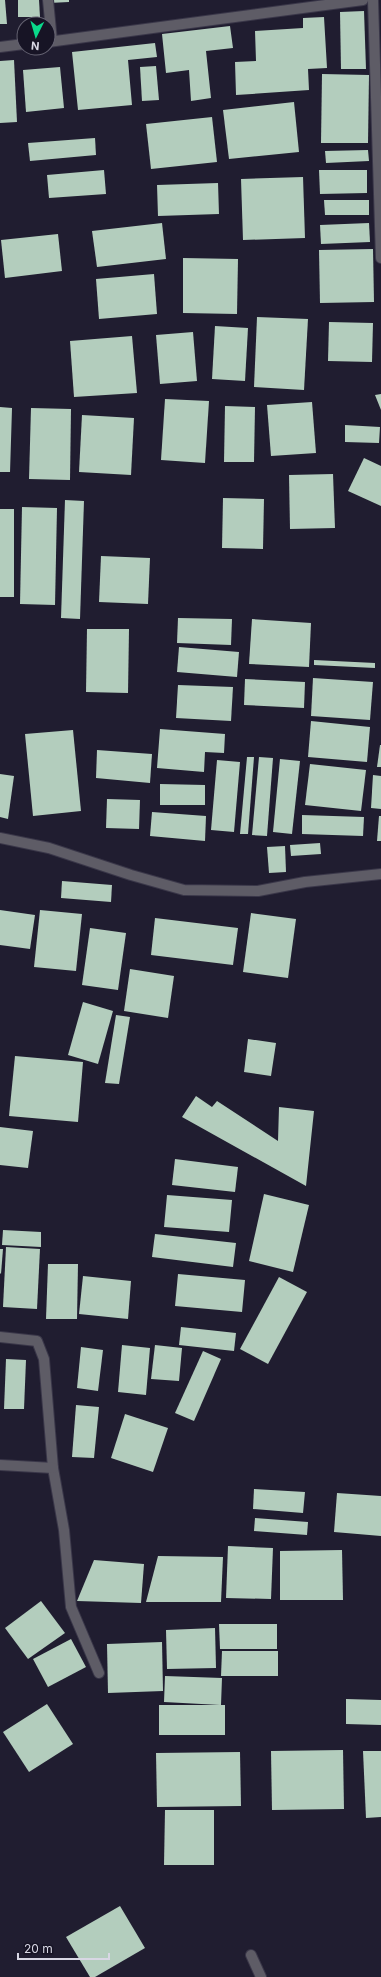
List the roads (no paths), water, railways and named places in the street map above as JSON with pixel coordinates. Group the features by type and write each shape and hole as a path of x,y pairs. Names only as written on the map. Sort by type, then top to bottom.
{"street":[{"path":"48,0 49,16"},
{"path":"56,40 363,0"},
{"path":"373,0 381,258"},
{"path":"0,47 16,45"},
{"path":"0,838 49,848 131,875 184,890 258,891 305,882 381,874"},
{"path":"0,1337 36,1341 44,1359 53,1468 64,1530 71,1607 99,1673"},
{"path":"0,1465 53,1468"},
{"path":"251,1955 261,1977"}]}
